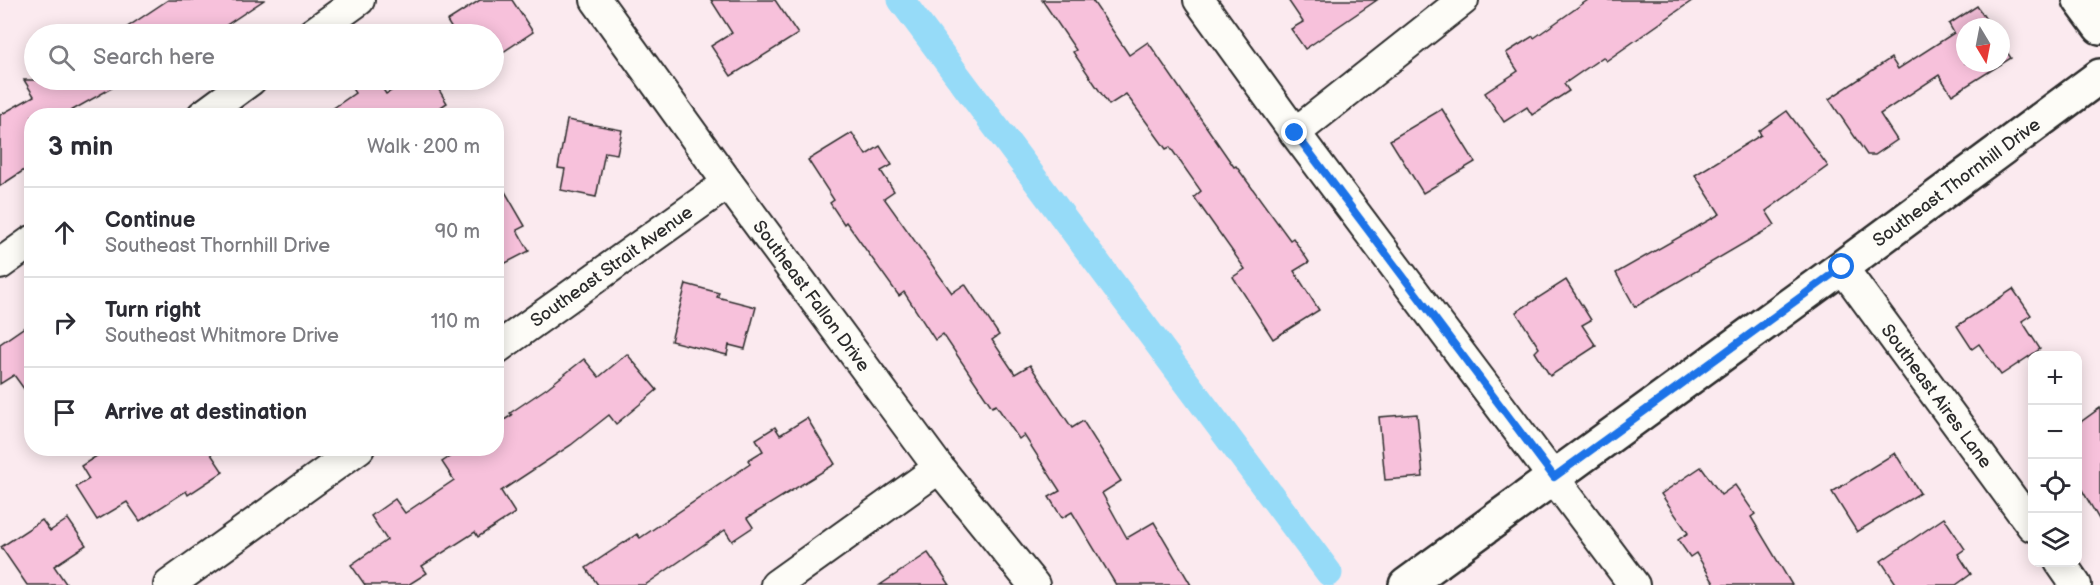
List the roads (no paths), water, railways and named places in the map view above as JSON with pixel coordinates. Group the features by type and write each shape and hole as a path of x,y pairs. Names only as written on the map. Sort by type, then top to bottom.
{"street":[{"path":"326,24 359,0"},
{"name":"Southeast Fallon Drive","path":"596,0 939,468 1034,585"},
{"path":"1198,0 1634,585"},
{"path":"1295,133 1463,0"},
{"path":"2080,0 2100,27"},
{"name":"Southeast Thornhill Drive","path":"1406,585 2100,76"},
{"path":"213,108 237,90"},
{"name":"Southeast Strait Avenue","path":"504,343 728,183"},
{"path":"0,264 24,247"},
{"name":"Southeast Aires Lane","path":"1842,267 2028,521"},
{"path":"169,585 348,456"},
{"path":"776,585 939,468"},
{"path":"2063,567 2076,585"}],"waterway":[{"path":"901,0 1329,573"}]}
